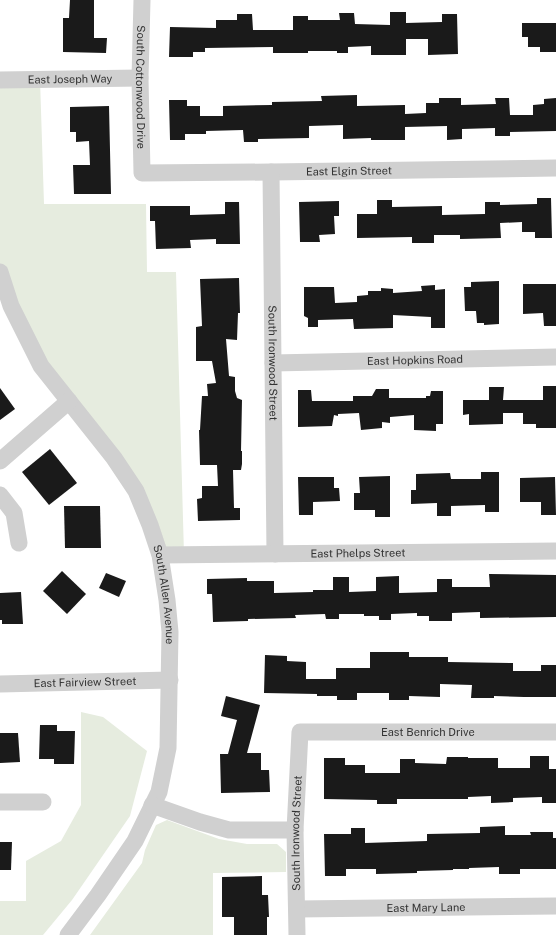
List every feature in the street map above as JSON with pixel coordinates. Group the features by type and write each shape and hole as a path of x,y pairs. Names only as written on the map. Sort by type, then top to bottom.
{"street":[{"name":"South Cottonwood Drive","path":"142,0 140,78 142,173"},
{"name":"East Joseph Way","path":"0,80 140,78"},
{"name":"East Elgin Street","path":"142,173 556,168"},
{"name":"South Ironwood Street","path":"271,172 275,554"},
{"name":"South Allen Avenue","path":"0,272 11,306 41,366 114,458 136,491 160,555 168,606 170,632 168,748 159,792 135,841 98,895 68,935"},
{"name":"East Hopkins Road","path":"273,363 556,357"},
{"path":"0,461 69,401"},
{"path":"0,495 14,513 19,543"},
{"name":"East Phelps Street","path":"160,555 556,551"},
{"name":"East Fairview Street","path":"0,684 170,680"},
{"name":"South Ironwood Street","path":"297,935 296,830 300,732"},
{"name":"East Benrich Drive","path":"300,732 556,732"},
{"path":"0,802 42,802"},
{"path":"152,805 200,822 229,830 296,830"},
{"name":"East Mary Lane","path":"297,909 556,906"}],"shaded area":[{"path":"40,79 44,204 146,204 147,272 176,272 184,554 160,555 150,525 41,366 0,272 0,80"},
{"path":"81,712 103,717 147,751 130,816 72,900 43,935 0,935 0,901 26,901 26,861 61,841 81,805"},
{"path":"167,820 219,839 247,844 277,844 286,852 286,872 213,873 213,935 90,935 142,863 145,850 156,825"}],"building":[{"path":"70,0 94,0 94,38 107,38 106,53 63,52 63,18 69,18"},
{"path":"390,12 406,12 406,23 442,22 442,14 457,14 458,54 428,55 428,39 406,39 406,55 371,55 371,46 348,47 348,53 337,53 337,51 308,51 308,53 273,53 273,47 205,48 205,52 193,52 193,57 169,57 170,27 216,28 216,20 237,20 237,14 252,14 253,30 293,30 293,16 308,16 308,20 340,20 339,13 354,13 355,24 390,25"},
{"path":"522,23 556,23 556,52 540,52 540,47 528,47 528,37 522,37"},
{"path":"357,95 357,106 405,105 405,114 426,113 426,103 439,103 439,98 461,98 461,105 496,104 495,98 509,98 510,115 533,115 533,105 544,104 544,99 556,98 556,131 510,132 510,136 495,136 495,128 462,129 462,139 447,140 447,126 405,127 405,140 371,140 371,138 343,139 343,125 309,126 309,138 258,139 258,142 244,142 243,130 206,131 206,134 185,134 185,140 170,140 169,100 187,100 187,106 200,106 200,116 223,116 223,106 272,105 272,102 322,101 321,96"},
{"path":"109,106 111,194 74,194 73,165 90,165 89,141 76,142 76,132 70,132 70,107"},
{"path":"537,198 551,198 552,238 535,238 535,232 522,232 522,222 500,223 501,238 460,239 460,235 434,235 434,243 412,243 412,237 357,238 357,214 377,214 377,200 392,200 392,207 442,206 442,215 485,214 485,202 500,202 500,205 537,204"},
{"path":"339,201 339,216 334,216 335,234 319,235 320,242 300,242 299,202"},
{"path":"225,202 239,202 240,244 216,244 216,239 190,240 191,248 156,249 155,221 150,221 150,206 190,206 190,215 225,214"},
{"path":"239,278 240,313 238,313 237,340 226,339 229,376 235,377 235,391 237,398 242,400 242,464 241,470 233,470 234,508 240,508 240,520 198,521 197,499 202,498 202,486 218,486 217,465 200,465 199,430 202,396 208,396 207,384 216,383 212,361 196,361 196,327 202,326 200,279"},
{"path":"499,281 499,324 484,325 484,323 477,323 476,311 465,311 464,287 471,287 471,282"},
{"path":"523,284 556,284 556,326 544,326 543,313 523,314"},
{"path":"435,285 435,290 445,289 445,328 431,328 431,317 393,315 393,328 354,329 353,319 318,320 318,327 308,327 308,318 304,316 304,287 334,287 335,303 357,302 357,296 368,295 368,291 381,291 381,288 393,289 393,293 422,291 421,286"},
{"path":"543,386 556,386 556,428 536,428 536,424 523,424 523,413 503,413 503,424 469,425 469,414 463,415 463,400 489,400 489,387 504,387 503,400 543,400"},
{"path":"0,388 15,409 0,420"},
{"path":"376,389 389,389 389,398 426,398 426,396 430,396 431,391 443,391 443,424 436,424 436,431 414,430 414,415 390,417 390,423 382,422 382,428 361,430 359,413 338,414 338,416 334,415 332,426 298,427 298,390 311,390 312,401 353,401 353,396 372,396"},
{"path":"50,449 77,483 49,505 22,472"},
{"path":"481,472 499,472 499,512 485,512 485,505 451,506 451,516 437,516 437,503 411,504 411,490 416,490 416,474 450,473 451,479 481,479"},
{"path":"390,476 390,517 375,517 375,510 354,510 354,493 360,493 359,477"},
{"path":"298,477 334,477 334,488 339,488 340,501 313,502 313,515 299,515"},
{"path":"555,477 556,515 541,515 541,502 520,502 520,478"},
{"path":"64,506 100,506 101,548 65,548"},
{"path":"62,571 86,594 67,614 43,591"},
{"path":"106,573 126,581 119,597 99,588"},
{"path":"489,574 556,575 556,617 480,618 480,612 452,613 452,621 429,621 429,616 417,616 417,613 391,614 391,620 379,620 379,616 364,616 364,614 339,614 339,619 326,619 325,614 295,615 296,618 248,619 248,621 213,622 212,594 207,594 207,579 247,578 247,581 274,581 274,593 333,590 333,577 349,577 349,592 376,591 376,577 399,576 399,593 437,592 437,579 452,579 452,587 490,587"},
{"path":"21,592 23,624 2,624 2,620 0,620 0,593"},
{"path":"370,652 409,652 409,657 448,657 448,662 513,663 513,671 541,671 541,665 556,665 556,697 494,696 494,698 471,698 472,685 440,684 440,697 409,696 409,700 389,700 389,693 357,693 357,700 337,700 337,696 317,696 317,694 264,693 265,655 287,656 287,661 306,662 306,679 336,679 336,668 370,668"},
{"path":"226,696 260,705 247,753 261,753 261,770 269,770 270,792 221,793 220,754 228,754 237,720 221,716"},
{"path":"40,725 57,725 57,731 75,731 74,764 54,764 54,759 39,759"},
{"path":"0,733 18,733 20,762 0,763"},
{"path":"530,756 549,756 549,769 556,769 556,803 542,803 542,797 513,798 513,802 491,803 491,796 468,797 468,799 397,799 397,804 377,804 377,800 324,799 324,758 345,758 345,765 365,765 365,773 400,773 400,759 415,759 415,763 446,764 447,757 498,758 498,768 530,768"},
{"path":"505,826 505,835 531,835 530,832 553,832 553,838 556,838 556,869 520,869 520,874 499,874 499,867 417,871 417,873 376,874 376,869 346,869 346,876 325,876 324,834 351,834 351,828 365,828 365,843 427,841 427,834 480,833 480,827"},
{"path":"0,842 12,842 11,870 0,870"},
{"path":"262,876 262,895 268,895 269,917 267,917 267,935 234,935 234,917 222,917 222,877"}]}
